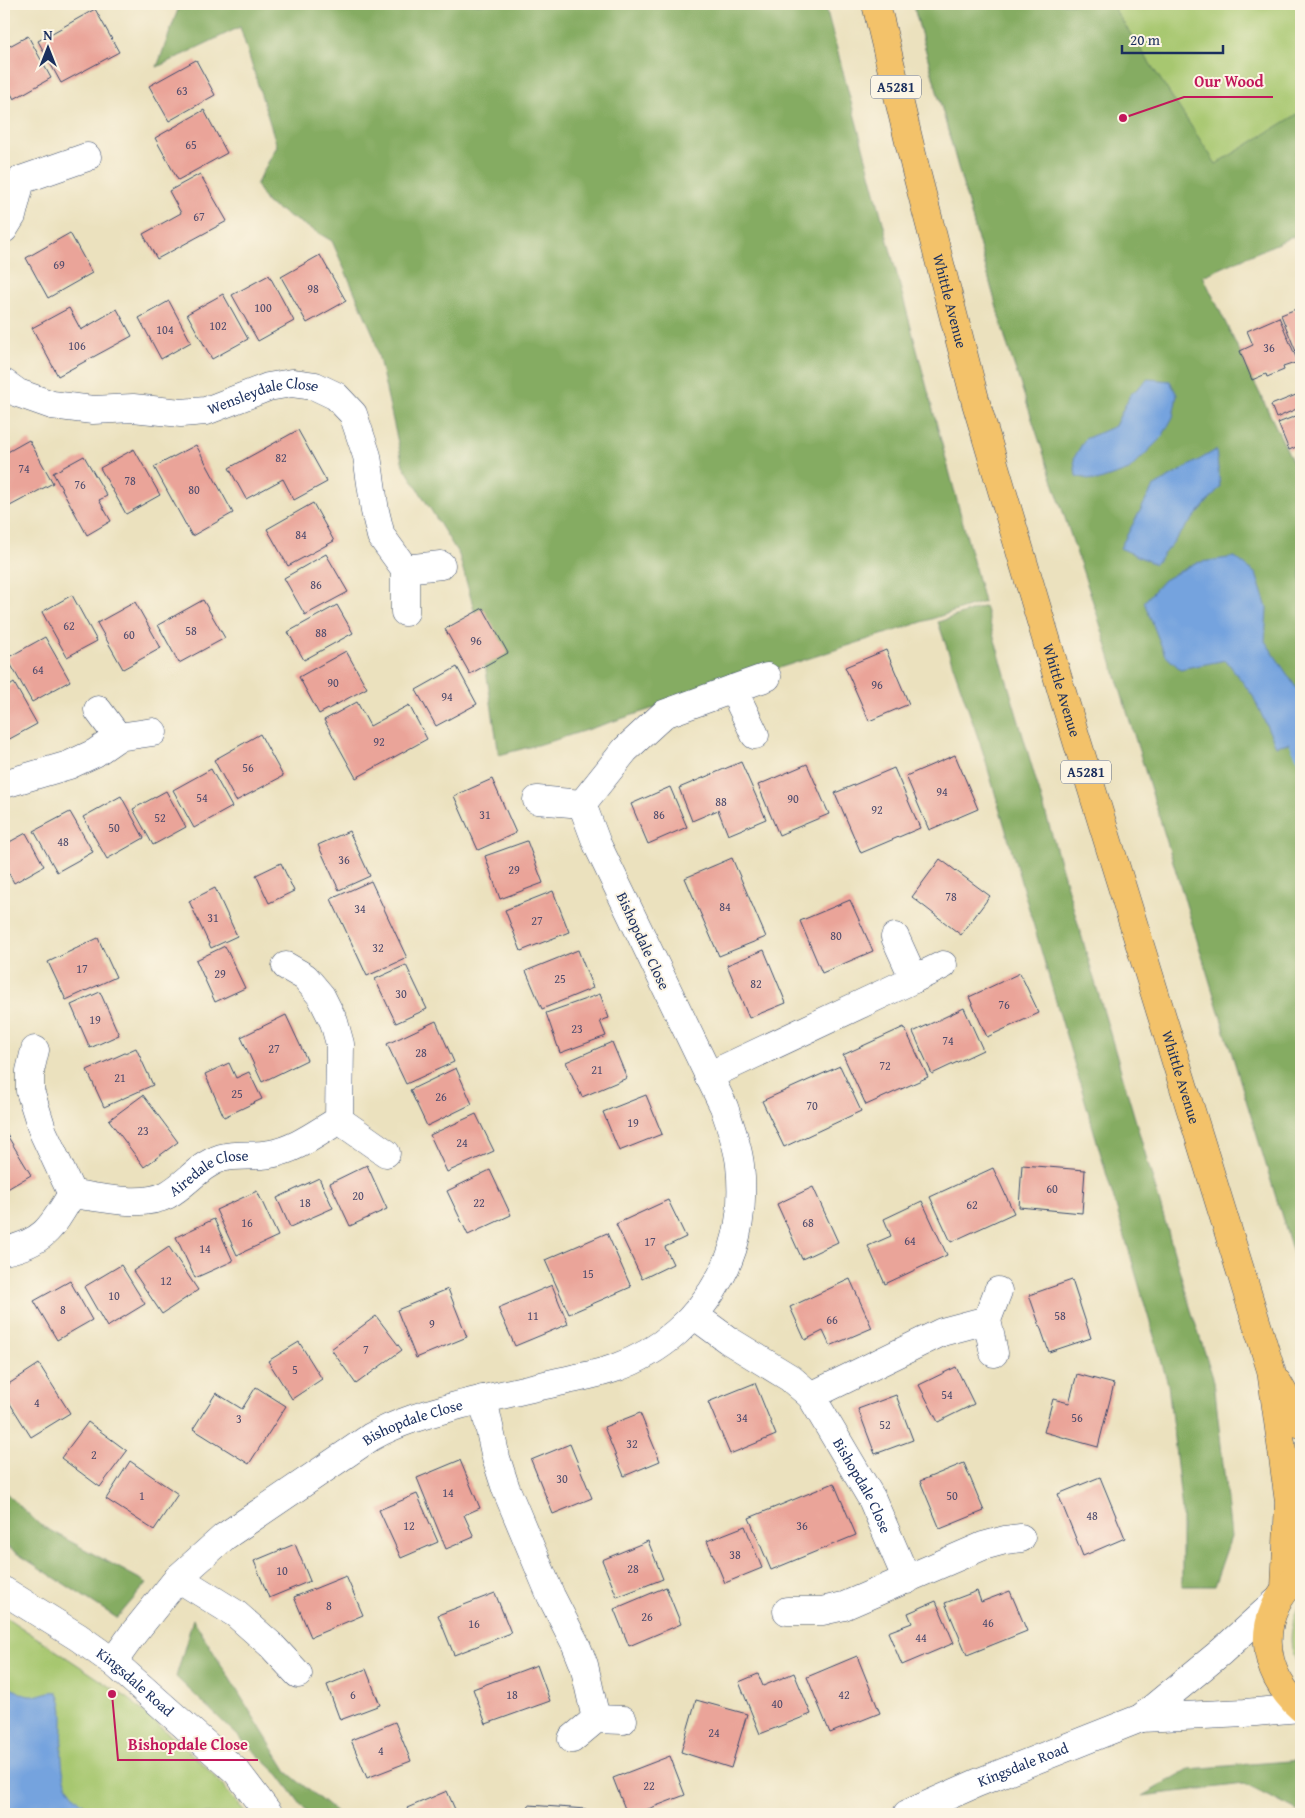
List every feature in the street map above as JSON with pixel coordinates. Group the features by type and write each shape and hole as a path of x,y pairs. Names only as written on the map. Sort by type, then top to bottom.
{"main road":[{"name":"Whittle Avenue","path":"876,4 918,180 982,422 1064,699 1271,1370 1289,1502 1287,1588"},
{"name":"Whittle Avenue","path":"1271,1370 1299,1418"},
{"name":"A5281","path":"1287,1588 1268,1630 1269,1659 1280,1686 1301,1708"}],"street":[{"path":"4,229 12,216 12,172 87,157"},
{"name":"Wensleydale Close","path":"4,383 18,393 52,405 93,410 133,408 181,413 206,411 268,387 292,384 315,386 336,396 353,414 367,456 375,511 381,536 405,569"},
{"path":"405,612 405,569 440,565"},
{"path":"536,800 582,804 624,750 664,714 767,677"},
{"path":"733,689 756,735"},
{"path":"98,710 118,737"},
{"path":"4,784 69,765 95,752 118,737 153,732"},
{"name":"Bishopdale Close","path":"113,1662 178,1578 224,1537 371,1437 392,1425 415,1417 483,1399 614,1369 641,1357 660,1346 694,1315 713,1292 729,1263 738,1230 741,1198 740,1165 734,1137 724,1107 597,844 582,804"},
{"path":"896,937 914,979"},
{"path":"708,1076 943,965"},
{"path":"286,966 305,977 321,996 334,1022 340,1044 339,1120 386,1153"},
{"path":"4,1251 16,1249 39,1239 56,1221 72,1194 43,1132 30,1091 30,1071 36,1051"},
{"name":"Airedale Close","path":"72,1194 133,1201 150,1200 166,1195 202,1168 220,1159 241,1155 269,1154 289,1149 339,1120"},
{"path":"994,1353 988,1320 998,1291"},
{"name":"Bishopdale Close","path":"694,1315 728,1340 790,1378 810,1396 872,1499 906,1580"},
{"path":"810,1396 942,1332 988,1320"},
{"name":"Bishopdale Close","path":"483,1399 496,1458 506,1489 551,1596 584,1665 596,1719"},
{"path":"787,1611 822,1611 844,1606 983,1546 1005,1540 1026,1540"},
{"path":"178,1578 236,1614 271,1645 298,1674"},
{"name":"Kingsdale Road","path":"907,1814 977,1783 1141,1718 1221,1652 1287,1588"},
{"name":"Kingsdale Road","path":"4,1591 78,1637 113,1662 237,1772 269,1814"},
{"name":"Kingsdale Road","path":"1141,1718 1301,1708"},
{"path":"572,1739 596,1719 623,1720"}],"green space":[{"path":"180,4 825,4 984,602 552,741 499,755 480,631 459,555 403,465 374,336 332,241 267,203 256,185 277,146 240,27 157,67"},
{"path":"913,4 1301,4 1301,233 1007,344"},
{"path":"913,4 1111,4 1216,164 1301,112 1301,233 1203,276 1301,479 1301,1279 1097,614 1007,344"},
{"path":"985,606 1191,1310 1214,1381 1231,1537 1214,1586 1182,1586 1182,1511 1168,1384 983,752 938,622"},
{"path":"4,1491 40,1525 147,1583 117,1618 4,1545"},
{"path":"1301,1603 1301,1670 1293,1653 1291,1636 1294,1620"},
{"path":"4,1616 129,1699 205,1766 247,1814 4,1814"},
{"path":"193,1619 288,1773 338,1814 308,1814 279,1775 176,1677"},
{"path":"1301,1760 1301,1813 1244,1784 1142,1796 1189,1769"}],"water":[{"path":"1148,379 1170,381 1177,395 1173,417 1162,437 1129,470 1097,481 1076,476 1074,458 1085,439 1115,426 1130,395"},
{"path":"1216,450 1220,487 1155,564 1120,548 1153,487"},
{"path":"1235,557 1256,574 1267,608 1265,641 1301,695 1301,740 1276,746 1253,696 1226,660 1180,669 1165,655 1144,602 1164,580 1195,563"},
{"path":"4,1683 29,1696 57,1692 63,1709 62,1758 66,1781 78,1799 98,1814 5,1814"}],"building":[{"path":"95,9 119,52 61,83 38,41"},
{"path":"28,36 51,78 14,99 4,81 4,49"},
{"path":"196,60 215,95 169,121 149,86"},
{"path":"204,110 227,153 178,180 155,138"},
{"path":"200,174 227,221 157,259 143,234 181,213 169,191"},
{"path":"70,233 92,273 48,298 26,258"},
{"path":"320,255 346,301 307,323 281,277"},
{"path":"269,275 294,321 258,341 232,295"},
{"path":"223,294 248,339 212,359 187,314"},
{"path":"169,301 191,342 161,359 139,318"},
{"path":"1301,307 1301,364 1281,315"},
{"path":"69,308 81,330 117,309 132,336 58,376 32,328"},
{"path":"1279,317 1298,362 1283,367 1284,370 1267,377 1266,374 1252,380 1240,351 1253,345 1247,331"},
{"path":"1301,393 1301,407 1276,418 1271,405"},
{"path":"1301,414 1301,445 1289,450 1278,423"},
{"path":"298,430 327,482 294,500 283,479 246,499 229,468"},
{"path":"29,440 53,483 10,506 4,495 4,454"},
{"path":"196,445 233,513 192,536 154,467"},
{"path":"134,449 160,495 126,514 100,468"},
{"path":"84,456 107,496 99,500 111,521 87,535 53,473"},
{"path":"313,503 334,541 288,566 267,529"},
{"path":"326,554 348,592 305,615 284,578"},
{"path":"72,595 97,641 67,657 42,612"},
{"path":"203,600 225,638 179,663 158,625"},
{"path":"135,602 161,648 123,669 97,623"},
{"path":"337,605 353,633 304,660 288,632"},
{"path":"483,608 508,653 470,674 445,629"},
{"path":"45,637 70,681 32,702 7,658"},
{"path":"886,650 909,704 869,721 845,667"},
{"path":"346,651 367,688 319,714 299,677"},
{"path":"457,667 477,704 436,726 416,690"},
{"path":"14,683 37,724 4,742 4,690"},
{"path":"357,702 370,726 409,705 427,739 356,778 324,720"},
{"path":"260,734 283,776 236,801 214,760"},
{"path":"955,755 978,809 929,830 906,776"},
{"path":"741,762 766,819 728,835 718,810 692,821 679,788"},
{"path":"807,764 829,814 779,835 758,785"},
{"path":"894,768 920,828 861,853 835,793"},
{"path":"211,769 232,807 194,828 173,790"},
{"path":"492,779 516,833 478,850 454,796"},
{"path":"670,787 687,827 648,844 631,804"},
{"path":"166,791 186,827 153,845 133,809"},
{"path":"121,796 144,838 107,859 83,817"},
{"path":"70,812 93,852 57,872 34,831"},
{"path":"349,831 370,876 339,890 318,845"},
{"path":"26,833 44,866 14,883 4,864 4,845"},
{"path":"527,841 543,883 500,899 485,856"},
{"path":"732,858 766,937 719,956 685,878"},
{"path":"940,859 990,896 961,935 912,897"},
{"path":"281,863 294,891 269,903 256,875"},
{"path":"371,881 407,958 367,976 331,899"},
{"path":"215,888 237,936 211,948 189,901"},
{"path":"553,891 569,932 521,951 505,910"},
{"path":"850,900 873,951 822,973 800,921"},
{"path":"98,938 116,977 66,1000 48,962"},
{"path":"225,946 245,988 215,1002 196,960"},
{"path":"578,950 593,988 542,1009 526,971"},
{"path":"764,950 786,1003 749,1018 727,965"},
{"path":"406,965 427,1009 396,1023 375,979"},
{"path":"1020,973 1039,1013 987,1037 969,997"},
{"path":"100,992 119,1035 90,1048 71,1005"},
{"path":"600,994 609,1018 600,1021 606,1036 560,1053 546,1013"},
{"path":"964,1008 983,1050 932,1074 913,1032"},
{"path":"286,1015 307,1060 262,1082 241,1037"},
{"path":"436,1021 454,1062 406,1084 387,1044"},
{"path":"904,1027 928,1077 866,1105 843,1055"},
{"path":"612,1042 627,1078 582,1097 566,1062"},
{"path":"136,1048 153,1085 104,1107 87,1070"},
{"path":"229,1063 236,1078 249,1072 262,1099 224,1117 205,1074"},
{"path":"840,1066 861,1111 784,1147 762,1101"},
{"path":"456,1068 472,1104 427,1126 410,1090"},
{"path":"143,1095 178,1142 144,1167 109,1120"},
{"path":"646,1095 662,1134 619,1151 603,1112"},
{"path":"476,1114 494,1151 447,1172 430,1135"},
{"path":"4,1130 31,1175 4,1191"},
{"path":"367,1165 387,1209 350,1226 330,1183"},
{"path":"1022,1165 1085,1170 1082,1213 1019,1207"},
{"path":"993,1168 1014,1213 951,1242 930,1197"},
{"path":"490,1170 511,1215 468,1235 447,1191"},
{"path":"319,1178 333,1208 290,1227 277,1198"},
{"path":"813,1187 838,1242 802,1259 777,1204"},
{"path":"257,1191 278,1236 237,1255 216,1210"},
{"path":"668,1200 686,1237 665,1247 673,1264 642,1279 616,1224"},
{"path":"922,1201 947,1255 885,1284 868,1246 891,1236 884,1219"},
{"path":"214,1219 233,1261 195,1278 176,1237"},
{"path":"607,1233 631,1287 569,1314 545,1260"},
{"path":"169,1247 198,1290 162,1314 133,1271"},
{"path":"121,1265 145,1304 107,1327 84,1287"},
{"path":"850,1279 872,1328 830,1346 823,1331 805,1340 790,1307"},
{"path":"1072,1280 1091,1338 1049,1352 1029,1295"},
{"path":"70,1281 92,1320 57,1340 34,1301"},
{"path":"552,1285 568,1324 515,1346 498,1308"},
{"path":"448,1289 467,1337 416,1358 397,1310"},
{"path":"376,1316 402,1350 356,1384 331,1349"},
{"path":"299,1342 322,1379 292,1399 268,1361"},
{"path":"39,1364 70,1413 31,1437 4,1394 4,1387"},
{"path":"956,1367 974,1404 938,1422 919,1385"},
{"path":"1077,1374 1114,1384 1098,1447 1044,1432 1053,1399 1069,1403"},
{"path":"755,1383 776,1435 730,1454 708,1402"},
{"path":"256,1387 286,1406 249,1464 193,1429 216,1393 242,1409"},
{"path":"896,1395 913,1440 875,1454 858,1409"},
{"path":"640,1413 660,1461 624,1476 604,1427"},
{"path":"88,1422 127,1451 100,1487 61,1458"},
{"path":"570,1444 592,1498 553,1514 531,1460"},
{"path":"460,1460 480,1508 464,1515 474,1537 446,1549 417,1478"},
{"path":"130,1461 178,1494 154,1530 106,1499"},
{"path":"964,1463 984,1511 940,1529 920,1481"},
{"path":"1100,1477 1125,1538 1083,1556 1058,1494"},
{"path":"834,1483 856,1535 771,1570 749,1518"},
{"path":"417,1494 438,1542 401,1558 379,1510"},
{"path":"745,1526 762,1568 725,1583 707,1541"},
{"path":"648,1541 663,1579 617,1597 602,1560"},
{"path":"295,1544 310,1581 269,1598 254,1561"},
{"path":"346,1576 363,1615 311,1637 294,1597"},
{"path":"666,1587 681,1624 629,1646 614,1609"},
{"path":"977,1591 981,1602 1010,1591 1027,1631 967,1655 945,1603"},
{"path":"495,1593 511,1633 454,1655 438,1615"},
{"path":"936,1601 954,1643 902,1665 888,1632 912,1623 908,1613"},
{"path":"857,1656 880,1713 830,1733 807,1677"},
{"path":"537,1665 550,1701 486,1724 473,1689"},
{"path":"366,1669 380,1705 340,1720 327,1685"},
{"path":"794,1673 811,1714 760,1734 739,1682 758,1674 763,1686"},
{"path":"696,1700 747,1714 731,1768 681,1752"},
{"path":"395,1722 411,1761 367,1778 351,1740"},
{"path":"670,1756 685,1795 635,1814 627,1814 613,1778"},
{"path":"447,1791 457,1814 410,1814 407,1808"},
{"path":"529,1805 586,1809 586,1814 528,1814"}],"waterway":[{"path":"1294,742 1301,756"}],"place":[{"name":"Our Wood","path":"1123,118"},
{"name":"Bishopdale Close","path":"112,1694"}]}
